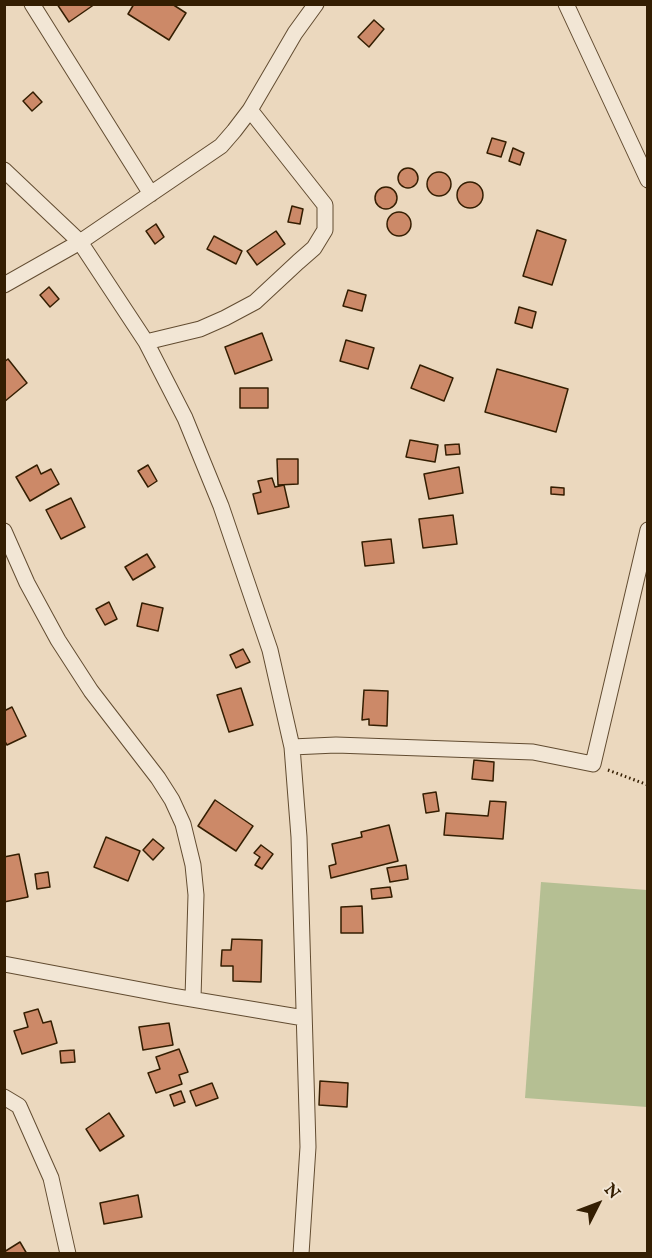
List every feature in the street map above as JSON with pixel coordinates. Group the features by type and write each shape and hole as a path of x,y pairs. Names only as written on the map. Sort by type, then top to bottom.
{"street":[{"path":"32,4 151,194"},
{"path":"4,285 80,242 220,146 250,110 295,33 316,4"},
{"path":"566,4 648,180"},
{"path":"146,342 200,328 255,302 314,248 325,230 326,205 250,110"},
{"path":"4,170 80,242 146,342 185,418 221,506 270,650 292,747 300,837 308,1147 301,1254"},
{"path":"292,747 336,745 533,752 593,764 648,530"},
{"path":"4,531 27,583 58,640 91,691 158,778 172,800 183,825 193,865 196,895 193,998"},
{"path":"4,964 304,1018"},
{"path":"4,1097 19,1106 51,1178 68,1254"}],"path":[{"path":"593,764 648,785"}],"green space":[{"path":"541,882 647,890 647,1107 525,1098"}],"building":[{"path":"57,4 95,4 69,22"},
{"path":"134,4 172,4 186,13 169,40 128,14"},
{"path":"374,20 384,29 369,47 358,37"},
{"path":"33,92 42,102 32,111 23,101"},
{"path":"492,138 506,142 501,157 487,153"},
{"path":"513,148 524,153 520,165 509,161"},
{"path":"408,168 415,171 418,178 415,185 408,188 401,185 398,178 401,171"},
{"path":"439,172 448,175 451,184 448,193 439,196 430,193 427,184 430,175"},
{"path":"470,182 479,186 483,195 479,204 470,208 461,204 457,195 461,186"},
{"path":"386,187 396,194 397,198 390,208 386,209 376,202 375,198 382,188"},
{"path":"292,206 303,209 300,224 288,222"},
{"path":"399,212 407,216 411,224 407,232 399,236 391,232 387,224 391,216"},
{"path":"156,224 164,237 155,244 146,231"},
{"path":"537,230 566,240 552,285 523,276"},
{"path":"276,231 285,244 257,265 247,251"},
{"path":"214,236 242,251 236,264 207,249"},
{"path":"49,287 59,299 50,307 40,295"},
{"path":"348,290 366,295 362,311 343,306"},
{"path":"519,307 536,312 532,328 515,323"},
{"path":"262,333 272,360 235,374 225,347"},
{"path":"346,340 374,348 368,369 340,361"},
{"path":"8,359 27,383 4,402 4,362"},
{"path":"420,365 453,378 444,401 411,388"},
{"path":"497,369 568,389 556,432 485,412"},
{"path":"240,388 268,388 268,408 240,408"},
{"path":"410,440 438,445 435,462 406,457"},
{"path":"459,444 460,454 446,455 445,445"},
{"path":"277,459 298,459 298,484 278,485"},
{"path":"37,465 41,474 51,469 59,484 30,501 16,477"},
{"path":"148,465 157,481 148,487 138,471"},
{"path":"459,467 463,493 429,499 424,474"},
{"path":"272,478 275,487 284,485 289,507 258,514 253,494 261,492 258,481"},
{"path":"551,487 564,488 564,495 551,494"},
{"path":"71,498 85,527 61,539 46,510"},
{"path":"453,515 457,544 423,548 419,519"},
{"path":"391,539 394,563 365,566 362,542"},
{"path":"147,554 155,567 133,580 125,567"},
{"path":"109,602 117,619 105,625 96,609"},
{"path":"142,603 163,608 158,631 137,626"},
{"path":"243,649 250,662 236,668 230,655"},
{"path":"241,688 253,725 229,732 217,695"},
{"path":"364,690 388,691 387,726 369,725 369,719 362,720"},
{"path":"12,707 26,736 7,745 4,740 4,711"},
{"path":"474,760 494,762 493,781 472,779"},
{"path":"436,792 439,811 426,813 423,794"},
{"path":"215,800 253,826 236,851 198,826"},
{"path":"490,801 506,802 503,839 444,835 446,813 488,816"},
{"path":"389,825 398,861 331,878 329,866 336,864 332,844 362,837 361,832"},
{"path":"106,837 140,851 128,881 94,867"},
{"path":"153,839 164,848 153,860 143,850"},
{"path":"261,845 273,854 262,869 255,865 260,857 254,853"},
{"path":"19,854 28,897 4,902 4,857"},
{"path":"406,865 408,879 390,882 387,868"},
{"path":"48,872 50,887 37,889 35,874"},
{"path":"390,887 392,897 372,899 371,889"},
{"path":"362,906 363,933 341,933 341,907"},
{"path":"232,939 262,940 261,982 233,981 233,966 221,966 222,950 231,950"},
{"path":"38,1009 43,1023 51,1021 57,1043 22,1054 14,1031 28,1027 24,1013"},
{"path":"169,1023 173,1045 143,1050 139,1027"},
{"path":"179,1049 188,1072 179,1075 182,1084 156,1093 148,1073 160,1069 156,1057"},
{"path":"74,1050 75,1062 61,1063 60,1051"},
{"path":"320,1081 348,1083 347,1107 319,1105"},
{"path":"212,1083 218,1098 196,1106 190,1091"},
{"path":"181,1091 185,1102 174,1106 170,1095"},
{"path":"109,1113 124,1136 100,1151 86,1129"},
{"path":"138,1195 142,1217 104,1224 100,1203"},
{"path":"20,1242 27,1254 4,1254 4,1252"}]}
